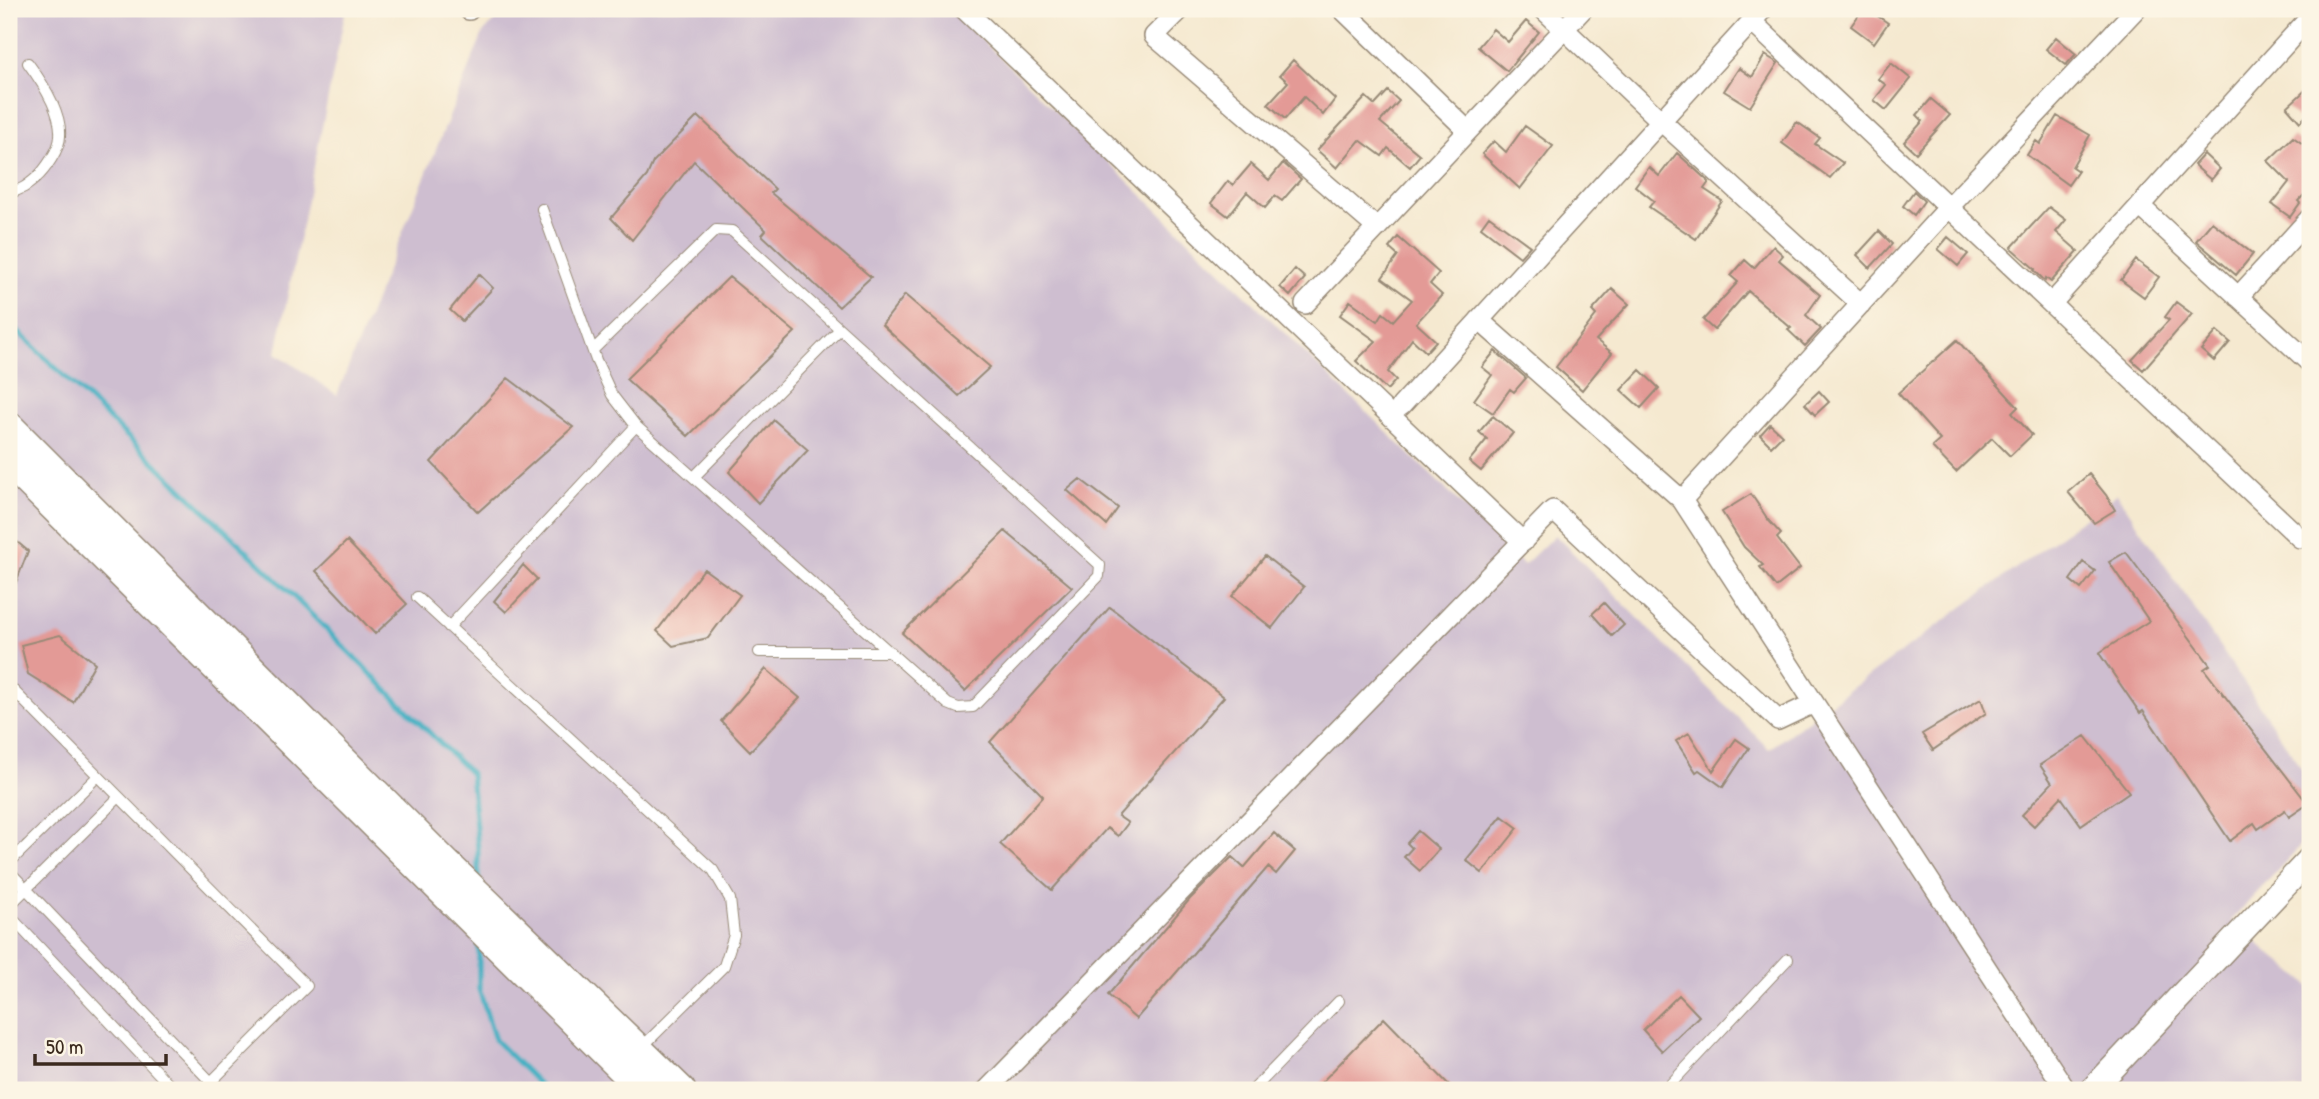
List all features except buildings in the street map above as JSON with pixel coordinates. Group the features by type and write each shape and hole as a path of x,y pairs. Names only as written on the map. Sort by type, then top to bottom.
{"main road":[{"path":"9,426 446,863 513,925 631,1059 643,1090"},
{"path":"9,463 508,956 631,1059 681,1090"}],"street":[{"path":"964,9 1522,542"},
{"path":"1342,9 1468,131"},
{"path":"1543,9 1861,304"},
{"path":"1305,304 1583,9"},
{"path":"1682,500 1950,206 2136,9"},
{"path":"1168,13 1154,36 1377,228"},
{"path":"1401,406 1758,15 1950,206 2300,538"},
{"path":"2052,303 2310,17"},
{"path":"2140,206 2310,363"},
{"path":"2238,297 2310,218"},
{"path":"1479,320 1682,500 2066,1090"},
{"path":"987,1090 1553,510 1778,720 1814,703"},
{"path":"2092,1090 2310,859"}],"lane":[{"path":"9,193 22,190 46,169 61,137 54,105 28,63"},
{"path":"542,209 593,350 612,395 636,426 948,704 958,708 973,707 1099,576 1100,565 732,231 716,230 593,350"},
{"path":"694,477 840,329"},
{"path":"449,626 636,426"},
{"path":"417,597 713,870 730,900 734,936 724,966 631,1059"},
{"path":"759,652 891,652"},
{"path":"9,686 307,986 207,1086 9,871"},
{"path":"9,863 98,776"},
{"path":"9,906 119,797"},
{"path":"9,915 174,1090"},
{"path":"1665,1090 1788,959"},
{"path":"1253,1090 1339,1002"}],"shaded area":[{"path":"9,9 346,9 276,353 337,395 483,33 505,9 950,9 1524,565 1555,535 1769,749 2117,494 2310,781 2310,835 2231,921 2310,986 2310,1090 9,1090"}],"waterway":[{"path":"9,323 281,584 471,774 478,881"},
{"path":"479,943 479,989 495,1040 545,1090"}]}
